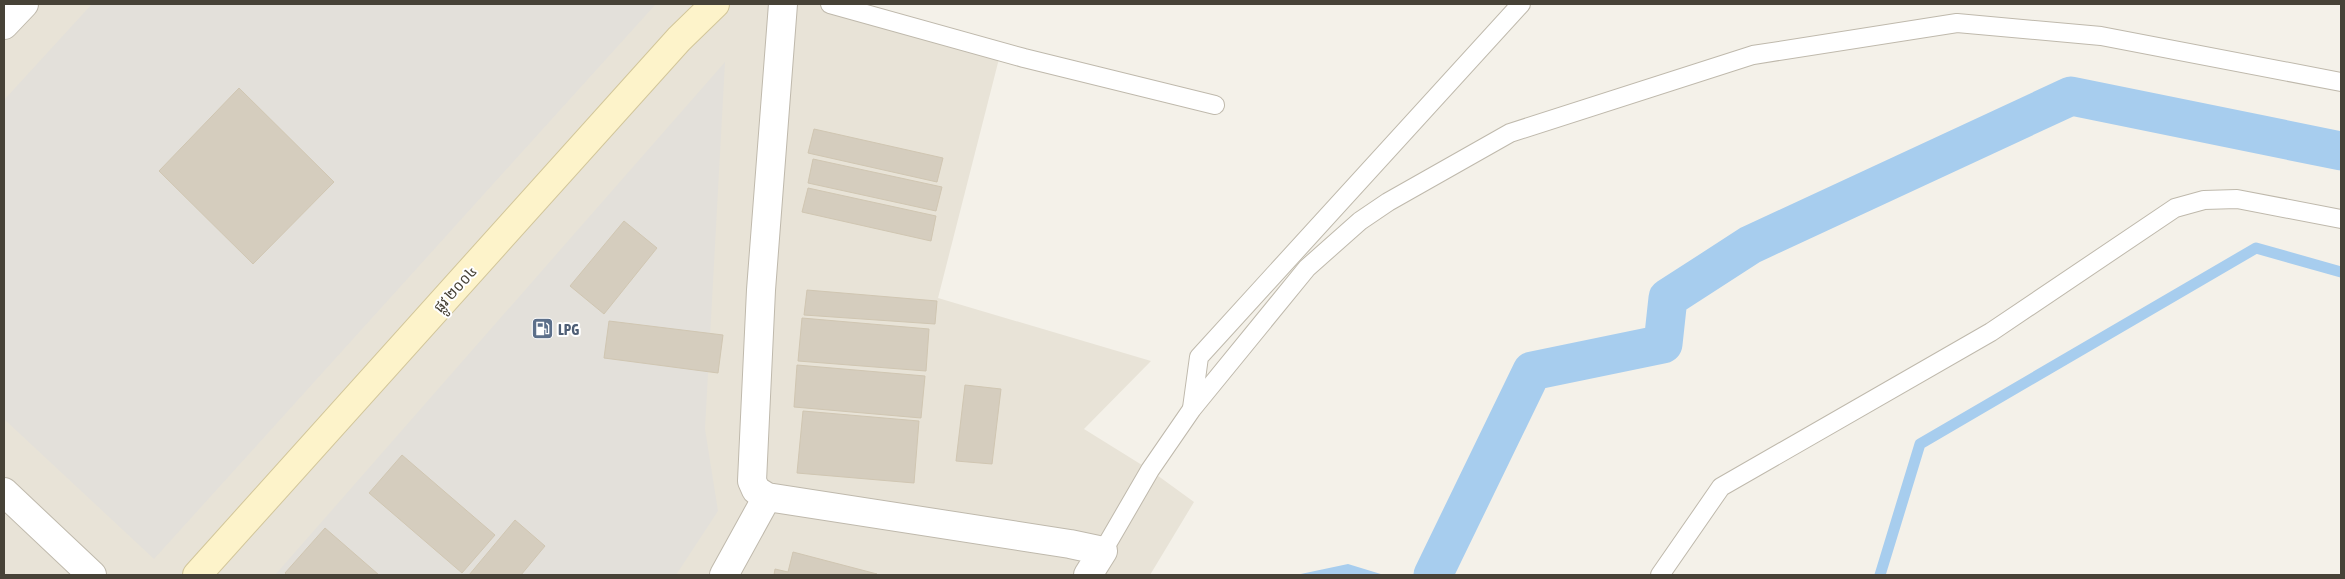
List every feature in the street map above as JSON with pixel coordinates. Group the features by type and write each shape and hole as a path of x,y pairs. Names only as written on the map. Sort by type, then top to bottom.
{"main road":[{"name":"ផ្លូវ ២០០៤","path":"196,575 679,39 715,4"}],"street":[{"path":"4,25 24,4"},
{"path":"783,4 761,290 752,480 756,490 767,497 1070,544 1102,551 1088,575"},
{"path":"4,492 92,575"},
{"path":"724,575 767,497"}],"lane":[{"path":"830,4 1024,58 1215,105"},
{"path":"1192,408 1199,357 1349,195 1521,4"},
{"path":"1102,551 1150,470 1192,408 1307,268 1360,222 1388,202 1510,133 1753,55 1957,23 2101,36 2341,82"},
{"path":"1349,195 1360,222"},
{"path":"1660,575 1721,487 1991,332 2175,208 2204,200 2237,199 2341,219"}],"shaded area":[{"path":"4,4 866,4 864,5 1002,47 938,298 1151,361 1084,429 1150,470 1194,502 1150,575 4,575"},
{"path":"92,4 655,5 154,559 4,419 4,100"},
{"path":"725,62 705,429 718,511 676,575 275,575"}],"water":[{"path":"1348,564 1384,575 1296,575"}],"building":[{"path":"239,88 334,182 253,264 159,171"},
{"path":"814,129 943,158 937,182 808,153"},
{"path":"813,159 942,187 936,211 808,183"},
{"path":"808,188 936,216 931,241 802,212"},
{"path":"624,221 657,248 604,314 570,286"},
{"path":"807,290 937,301 935,324 804,315"},
{"path":"802,318 929,329 926,371 798,361"},
{"path":"609,321 723,335 718,373 604,358"},
{"path":"797,365 925,376 921,418 794,407"},
{"path":"965,385 1001,389 992,464 956,461"},
{"path":"803,411 919,421 914,483 797,473"},
{"path":"402,455 495,535 462,573 369,493"},
{"path":"515,520 545,546 521,575 469,575"},
{"path":"325,528 379,575 287,575 285,573"},
{"path":"793,552 877,574 774,575 775,569 788,572"}],"waterway":[{"path":"1433,575 1532,371 1663,344 1668,298 1750,245 2071,96 2341,151"},
{"path":"1880,575 1920,444 2256,248 2341,272"}],"place":[{"name":"LPG","path":"542,329"}]}
